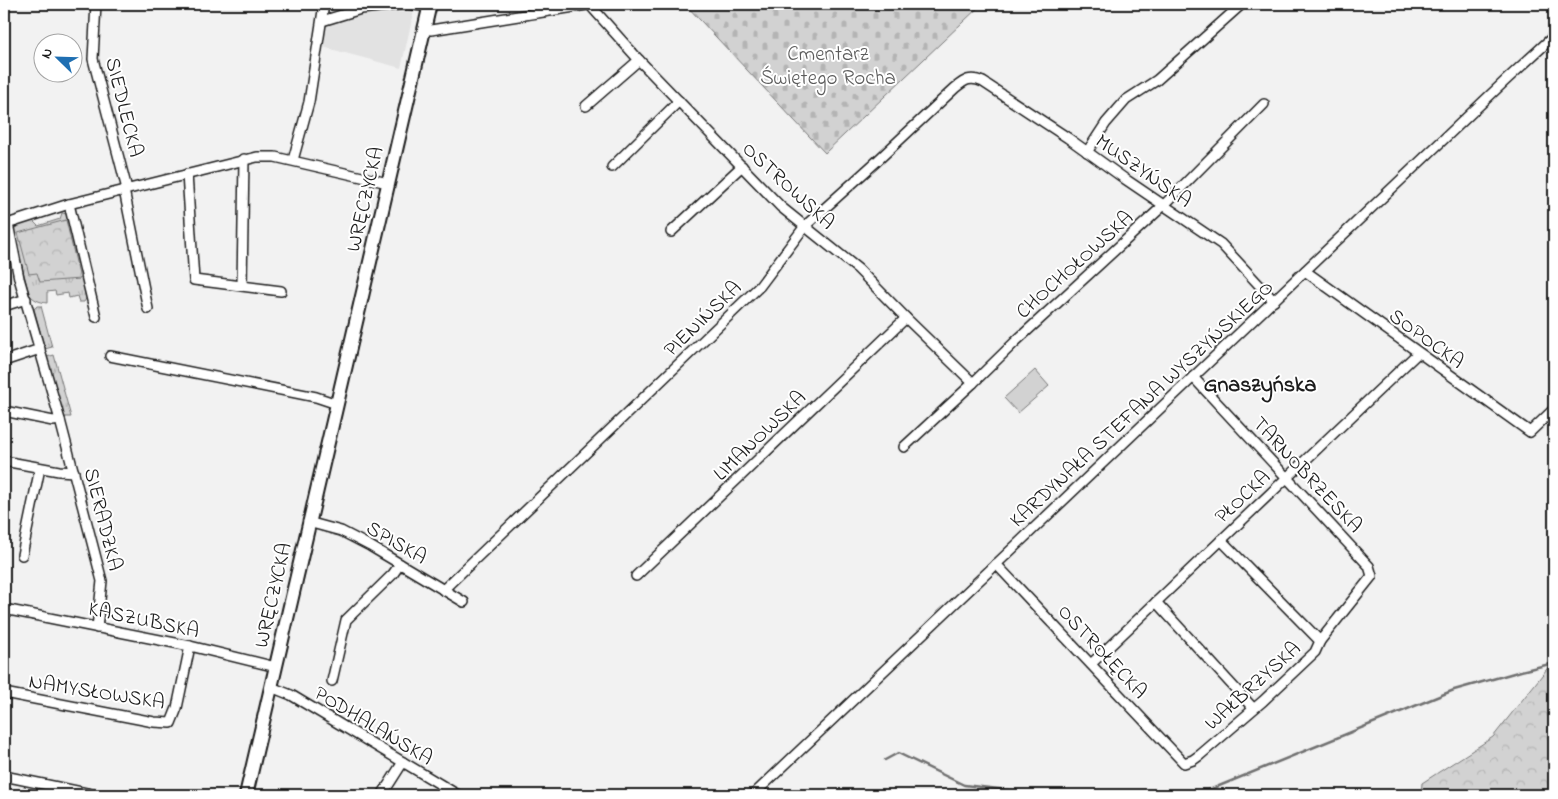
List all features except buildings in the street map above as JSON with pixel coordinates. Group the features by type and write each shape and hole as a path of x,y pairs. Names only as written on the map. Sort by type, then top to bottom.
{"main road":[{"name":"WRĘCZYCKA","path":"246,795 308,522 430,6"}],"street":[{"name":"SIEDLECKA","path":"96,4 93,59 126,190 148,309"},
{"path":"293,160 309,102 324,4"},
{"path":"322,21 361,9 407,4 430,6"},
{"path":"424,29 431,30 591,4"},
{"name":"OSTROWSKA","path":"591,4 639,60 781,207 858,269 974,383"},
{"path":"1087,152 1106,123 1121,105 1157,80 1242,4"},
{"name":"KARDYNAŁA STEFANA WYSZYŃSKIEGO","path":"757,794 996,564 1554,36"},
{"path":"586,106 639,60"},
{"name":"PIENIŃSKA","path":"443,590 760,286 805,226 955,88 968,78 975,78 983,82"},
{"name":"MUSZYŃSKA","path":"983,82 1221,244 1274,301"},
{"path":"612,167 679,101"},
{"name":"CHOCHOŁOWSKA","path":"904,447 1164,205 1264,104"},
{"path":"6,225 69,204 244,159 265,156 293,160 388,183"},
{"path":"242,286 244,159"},
{"path":"671,232 742,166"},
{"path":"187,174 194,280 281,291"},
{"path":"69,204 96,317"},
{"name":"SIERADZKA","path":"6,225 102,581 97,628"},
{"name":"SOPOCKA","path":"1305,272 1530,432 1554,409"},
{"path":"4,306 26,299"},
{"name":"LIMANOWSKA","path":"636,576 906,318"},
{"path":"4,361 40,349"},
{"name":"PŁOCKA","path":"1091,664 1418,354"},
{"path":"110,356 316,397 337,404"},
{"name":"TARNOBRZESKA","path":"1193,377 1369,566 1372,576"},
{"path":"4,411 53,421 60,420"},
{"path":"4,461 74,472"},
{"path":"22,555 40,468"},
{"name":"SPISKA","path":"308,522 341,531 464,602"},
{"path":"1221,540 1320,641"},
{"path":"332,681 346,620 393,574 400,564"},
{"name":"OSTROŁĘCKA","path":"996,564 1184,763"},
{"name":"WAŁBRZYSKA","path":"1184,763 1200,756 1315,652 1320,641 1372,576"},
{"path":"1156,602 1253,708"},
{"name":"KASZUBSKA","path":"4,609 190,646 276,667"},
{"name":"NAMYSŁOWSKA","path":"4,693 154,722 171,722 177,708 190,646"},
{"name":"PODHALAŃSKA","path":"271,686 291,695 458,795"},
{"path":"382,795 403,762"},
{"path":"4,776 96,795"},
{"path":"45,795 47,785"}],"shaded area":[{"path":"414,11 401,68 323,47 326,22 359,12"}],"green space":[{"name":"Cmentarz Świętego Rocha","path":"685,4 982,4 825,153"},
{"path":"62,213 67,214 87,297 84,302 79,302 77,296 69,298 68,293 56,295 55,291 47,292 47,303 31,296 14,235 15,228 22,223 32,220 38,226 60,219"},
{"path":"66,220 80,279 40,282 37,273 29,274 18,233"},
{"path":"37,306 41,306 52,347 45,349 34,309"},
{"path":"54,355 71,417 63,417 47,357"},
{"path":"1035,370 1049,386 1018,413 1004,398"},
{"path":"1554,660 1554,795 1421,795 1422,783 1493,737"}],"waterway":[{"path":"1197,795 1454,690 1554,663"},
{"path":"885,760 898,753 964,785 1016,791 1031,795 1047,795"}],"district":[{"name":"Gnaszyńska","path":"1260,383"}]}
